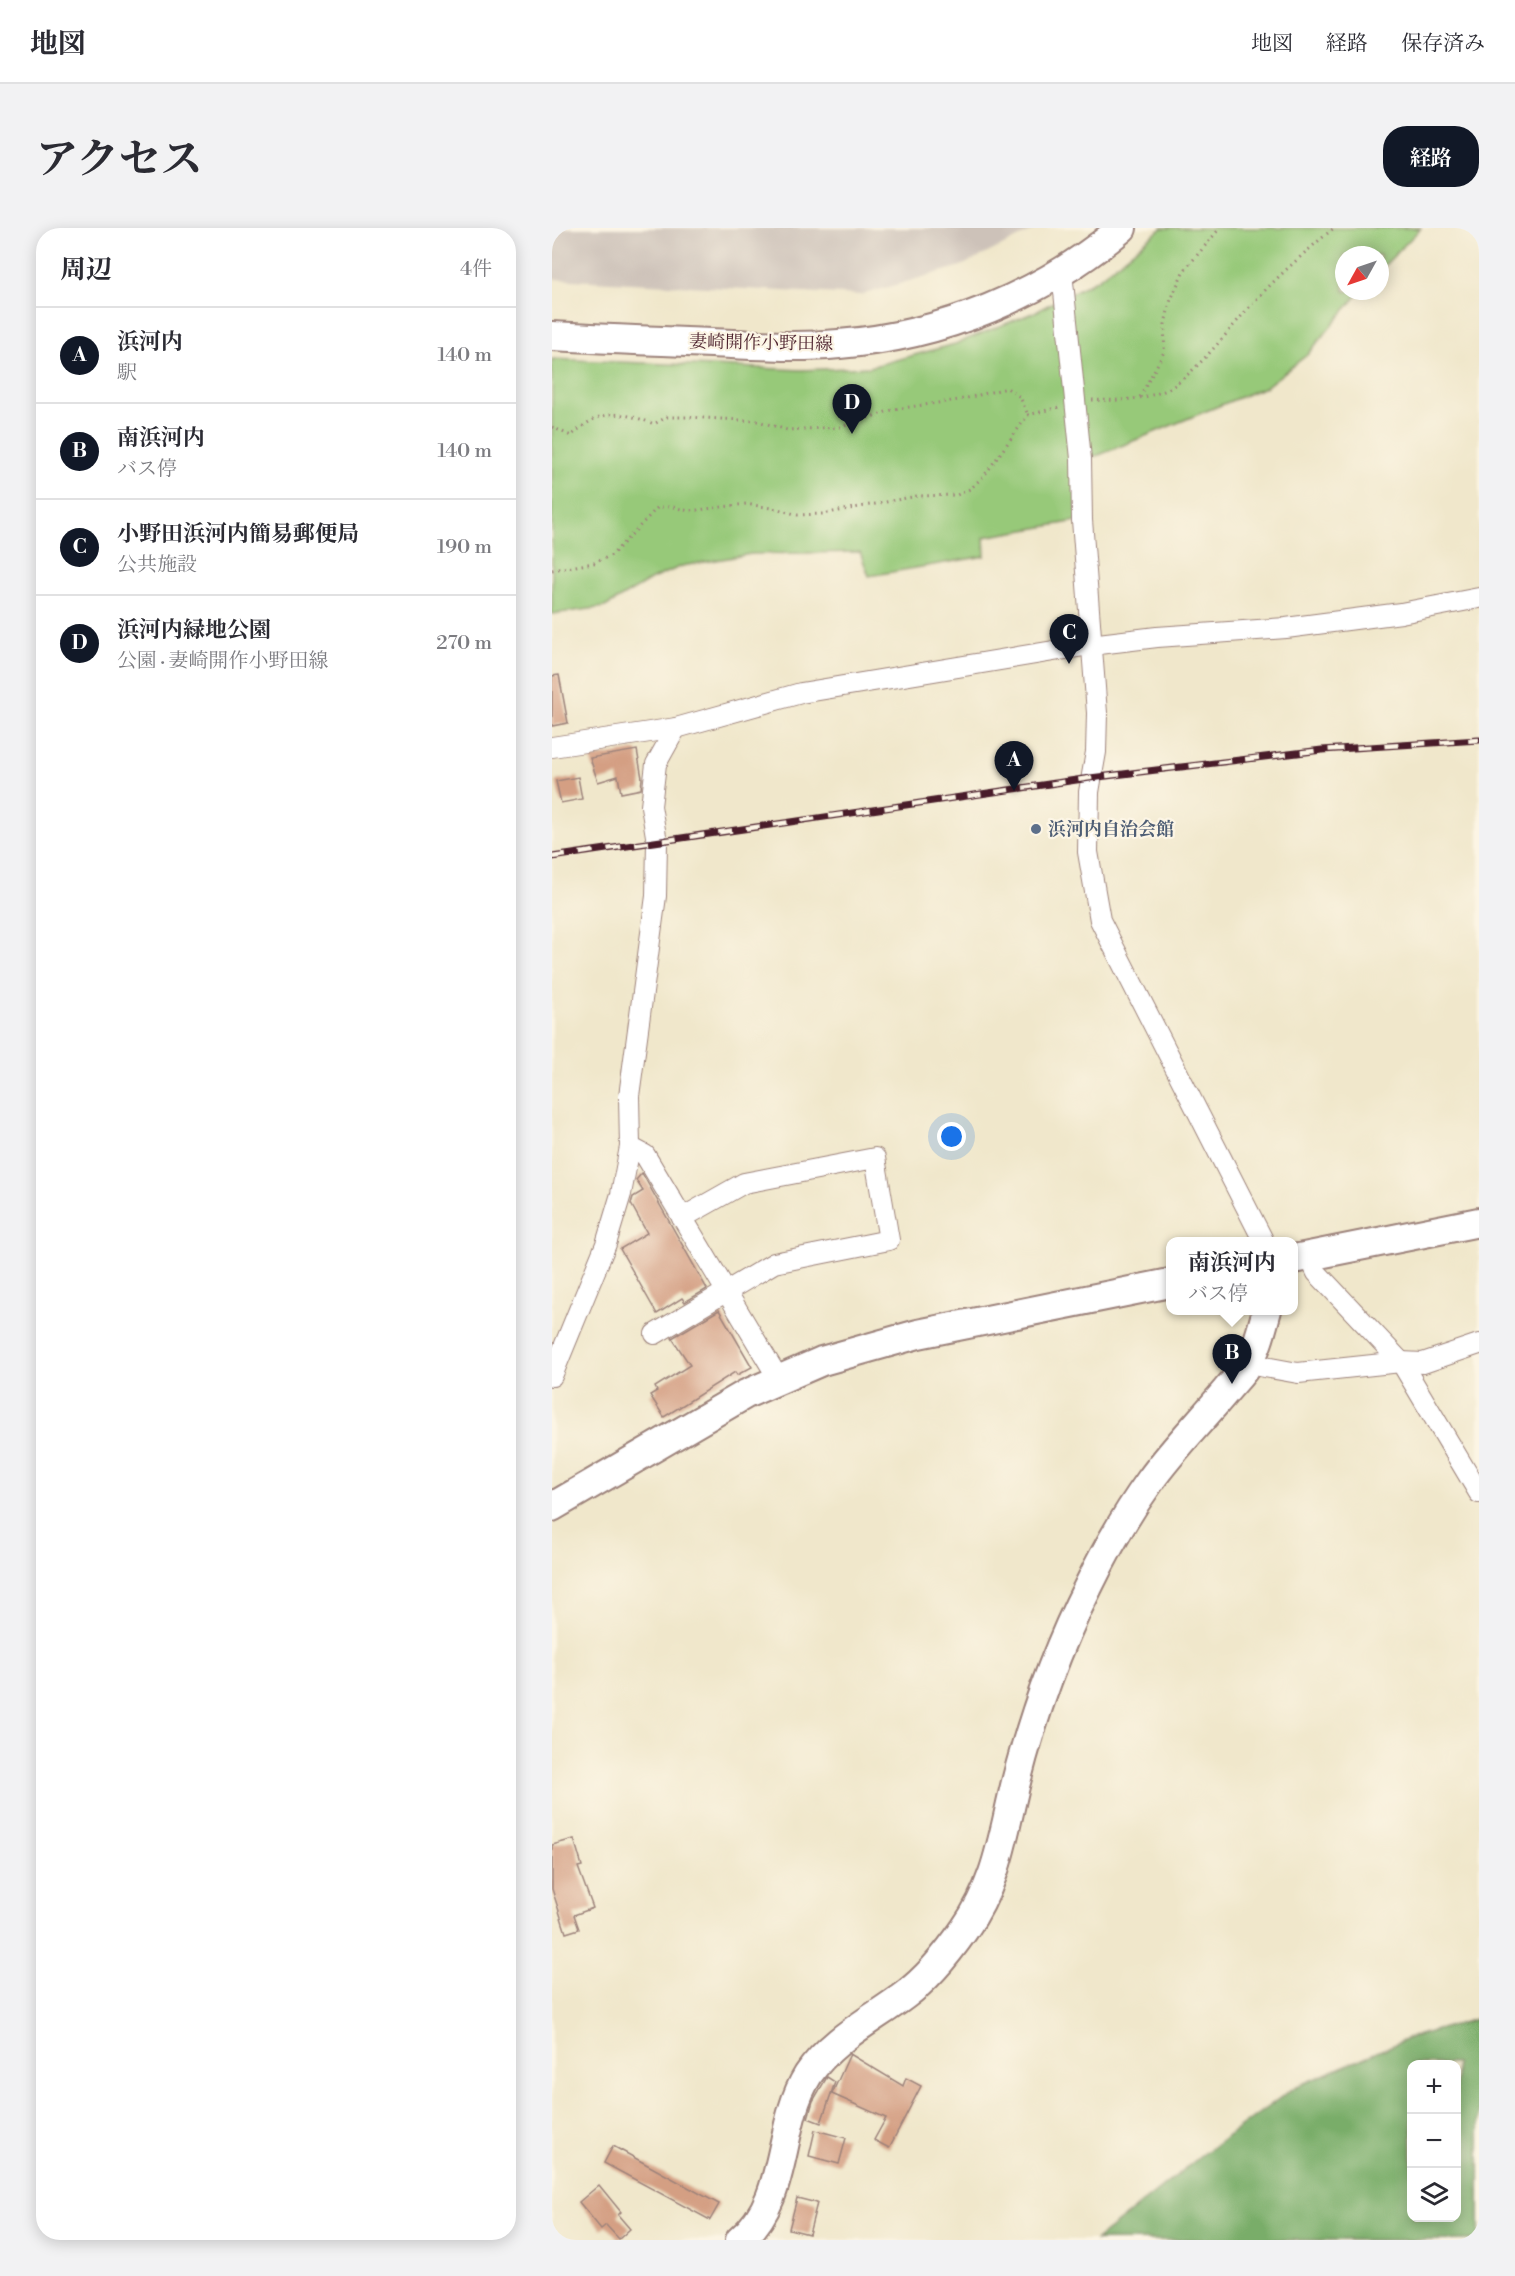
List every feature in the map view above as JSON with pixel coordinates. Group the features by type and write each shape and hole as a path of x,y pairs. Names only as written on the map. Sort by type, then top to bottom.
{"street":[{"name":"妻崎開作小野田線","path":"552,336 785,346 839,344 917,332 988,309 1062,272 1122,228"},
{"path":"1062,272 1081,459 1082,520 1097,713 1096,752 1089,792 1088,852 1100,920 1261,1237"},
{"path":"552,747 676,728 801,693 1090,645 1157,637 1286,628 1401,613 1479,598"},
{"path":"552,1376 606,1244 621,1194 630,1147 629,1096 656,896 657,842 651,806 656,764 676,728"},
{"path":"630,1147 645,1155 777,1378"},
{"path":"655,1334 774,1263 889,1240 875,1158 744,1182 682,1218"},
{"path":"1301,1257 1479,1222"},
{"path":"1301,1257 1401,1362 1479,1493"},
{"path":"552,1507 777,1378 866,1346 1166,1284"},
{"path":"740,2240 748,2234 766,2207 776,2181 795,2099 808,2076 824,2055 908,1993 936,1966 964,1931 983,1900 998,1864 1015,1786 1044,1694 1064,1638 1090,1583 1150,1480 1248,1364 1262,1332 1266,1315"},
{"path":"1248,1364 1298,1373 1401,1362 1423,1363 1479,1344"}],"path":[{"path":"1140,397 1164,352 1165,324 1170,302 1183,272 1220,228"},
{"path":"552,570 594,563 612,555 658,507 673,507 689,511 747,504 778,509 798,516 823,514 917,496 957,495 970,489 984,476 1028,415 1075,402 1126,401 1166,390 1196,365 1297,258 1335,228"},
{"path":"552,428 571,436 588,420 604,414 623,414 654,424 668,417 687,417 758,421 787,430 841,427 895,409 959,400 1007,388 1020,397 1028,415"}],"shaded area":[{"path":"552,228 1038,228 961,266 861,295 552,279"}],"green space":[{"path":"1162,228 1421,228 1389,261 1389,246 1335,246 1335,300 1353,300 1307,355 1265,387 1099,455 1081,459 1082,520 984,537 985,556 869,576 860,552 751,554 682,566 652,579 605,607 552,614 552,359 801,370 870,367 955,344 1035,312 1098,279"},
{"path":"1479,2018 1479,2240 1096,2240 1202,2155 1295,2087 1412,2037"}],"building":[{"path":"559,675 568,723 552,726 552,676"},
{"path":"637,750 642,778 641,789 621,793 618,776 598,782 590,758"},
{"path":"578,777 582,799 561,803 556,781"},
{"path":"642,1173 707,1289 685,1302 682,1298 657,1314 620,1249 647,1233 631,1204 633,1197 643,1191 636,1180"},
{"path":"719,1310 752,1367 737,1375 735,1372 664,1417 650,1395 657,1391 655,1387 690,1365 672,1338"},
{"path":"574,1839 582,1866 578,1867 593,1908 574,1915 579,1929 566,1933 552,1889 552,1845"},
{"path":"850,2054 903,2086 906,2078 921,2086 889,2148 874,2140 886,2118 832,2094"},
{"path":"827,2077 835,2082 821,2123 808,2118 813,2101"},
{"path":"815,2130 846,2138 839,2164 809,2156"},
{"path":"613,2146 719,2204 710,2220 604,2163"},
{"path":"599,2185 621,2212 618,2215 630,2229 619,2239 606,2225 601,2229 579,2202"},
{"path":"797,2198 817,2203 809,2234 789,2229"}],"railway":[{"path":"552,857 1090,778 1322,750 1479,740"}],"place":[{"name":"浜河内緑地公園","path":"852,434"},
{"name":"小野田浜河内簡易郵便局","path":"1069,664"},
{"name":"浜河内","path":"1014,791"},
{"name":"浜河内自治会館","path":"1036,829"},
{"name":"南浜河内","path":"1232,1384"}]}
